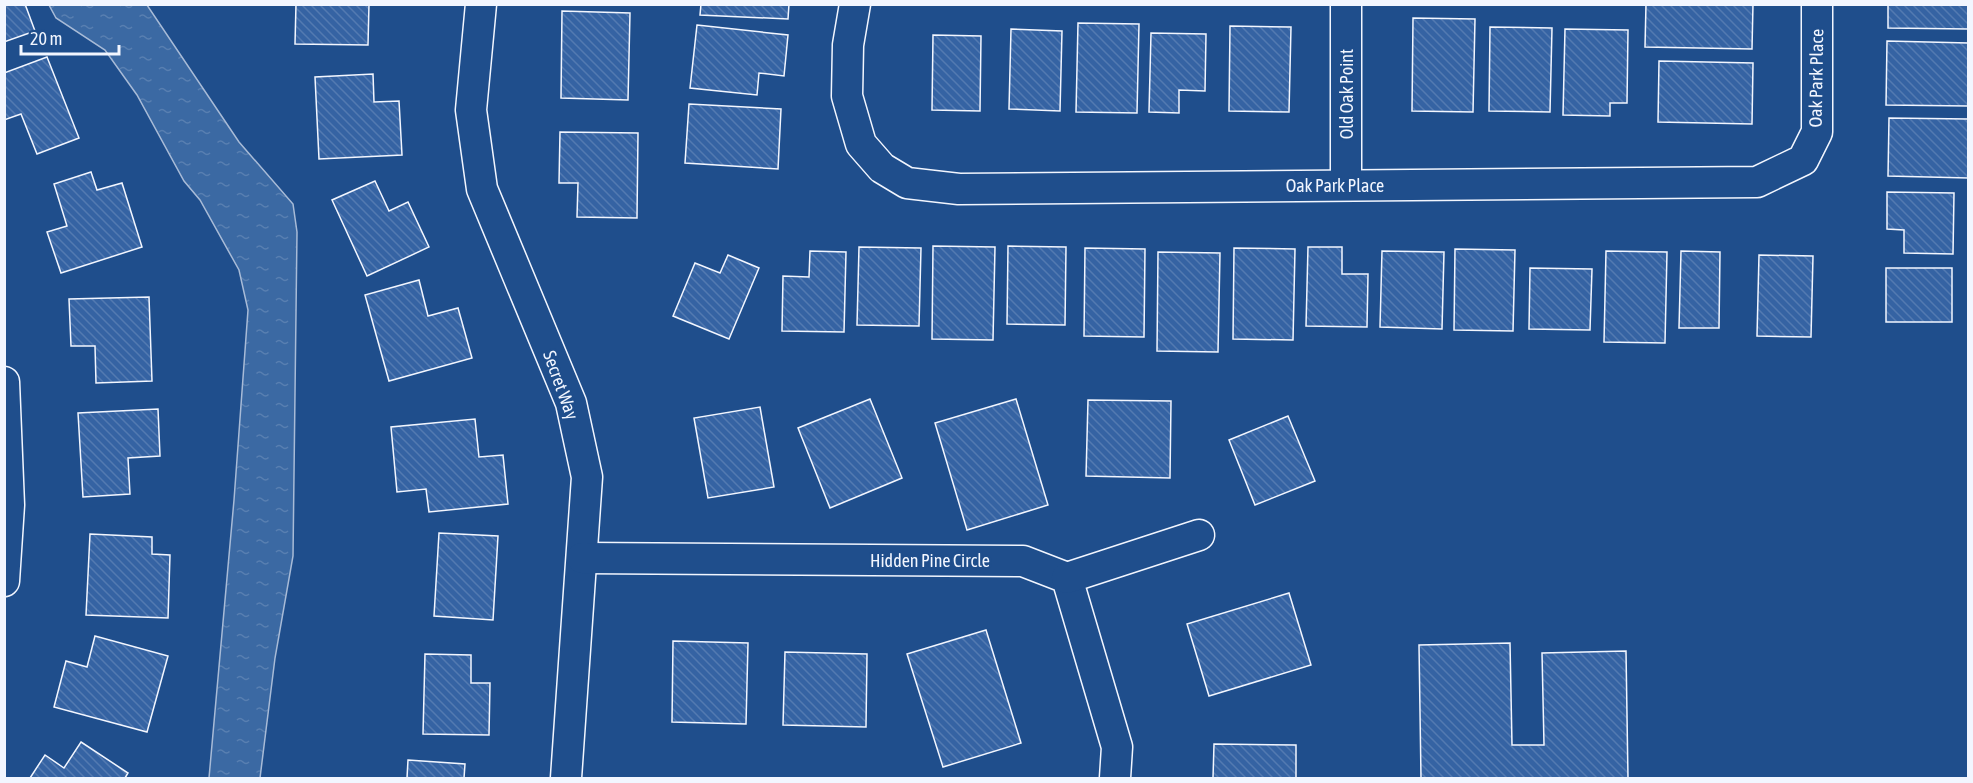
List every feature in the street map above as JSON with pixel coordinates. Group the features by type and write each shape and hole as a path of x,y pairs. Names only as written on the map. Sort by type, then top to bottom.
{"street":[{"name":"Secret Way","path":"481,4 471,110 482,189 571,403 587,477 566,778"},
{"name":"Oak Park Place","path":"855,4 848,45 847,96 861,144 882,168 907,183 959,189 1756,182 1803,160 1817,132 1817,4"},
{"name":"Old Oak Point","path":"1346,4 1346,184"},
{"path":"4,382 9,505 4,581"},
{"path":"1115,778 1117,747 1067,578 1199,535"},
{"name":"Hidden Pine Circle","path":"582,558 1023,561 1067,578"}],"water":[{"path":"49,5 147,5 239,142 293,204 297,232 293,556 275,658 260,778 209,778 234,500 248,310 239,270 200,200 184,181 137,95 105,50 56,18"}],"building":[{"path":"4,4 25,4 35,31 4,42"},
{"path":"296,4 369,4 368,45 295,44"},
{"path":"701,4 789,4 788,19 700,15"},
{"path":"1646,4 1753,4 1752,49 1645,47"},
{"path":"1888,4 1968,4 1968,29 1888,28"},
{"path":"562,11 630,13 628,100 561,98"},
{"path":"1413,18 1475,19 1473,112 1412,111"},
{"path":"1078,23 1139,24 1137,113 1076,112"},
{"path":"697,25 788,35 784,76 759,73 757,95 690,88"},
{"path":"1230,26 1291,27 1289,112 1229,111"},
{"path":"1490,27 1552,28 1550,112 1489,111"},
{"path":"1011,29 1062,31 1060,111 1009,109"},
{"path":"1565,29 1628,30 1627,103 1610,103 1610,116 1563,115"},
{"path":"1151,33 1206,34 1205,91 1179,90 1179,113 1149,112"},
{"path":"933,35 981,36 980,111 932,110"},
{"path":"1887,41 1968,43 1968,106 1886,105"},
{"path":"47,57 79,138 37,154 21,114 4,120 4,73"},
{"path":"1659,61 1753,63 1752,124 1658,122"},
{"path":"373,74 374,102 399,101 402,155 319,159 315,77"},
{"path":"689,104 781,109 778,169 685,163"},
{"path":"1889,118 1968,119 1968,178 1888,176"},
{"path":"560,132 638,133 637,218 577,217 578,183 559,183"},
{"path":"91,172 97,190 122,183 142,247 61,273 47,232 67,226 54,184"},
{"path":"375,181 389,211 408,202 429,247 367,276 332,200"},
{"path":"1887,192 1954,193 1953,254 1904,253 1904,230 1887,229"},
{"path":"933,246 995,247 993,340 932,339"},
{"path":"1008,246 1066,247 1065,325 1007,324"},
{"path":"859,247 921,248 919,326 857,325"},
{"path":"1308,247 1342,247 1342,274 1368,274 1367,327 1306,326"},
{"path":"1085,248 1145,249 1144,337 1084,336"},
{"path":"1234,248 1295,249 1293,340 1233,339"},
{"path":"1455,249 1515,250 1513,331 1454,330"},
{"path":"810,251 846,252 844,332 782,331 783,276 809,277"},
{"path":"1382,251 1444,252 1442,329 1380,327"},
{"path":"1606,251 1667,252 1665,343 1604,342"},
{"path":"1681,251 1720,252 1719,328 1679,328"},
{"path":"1158,252 1220,253 1218,352 1157,351"},
{"path":"728,255 759,268 729,339 673,316 695,263 720,273"},
{"path":"1759,255 1813,256 1811,337 1757,336"},
{"path":"1530,268 1592,269 1590,330 1529,329"},
{"path":"1886,268 1952,268 1952,322 1886,322"},
{"path":"419,280 428,316 458,308 472,358 389,381 365,295"},
{"path":"149,297 152,381 96,383 95,346 71,346 69,299"},
{"path":"870,399 902,478 830,508 798,428"},
{"path":"1016,399 1048,505 967,530 935,423"},
{"path":"1088,400 1171,401 1170,478 1086,476"},
{"path":"760,407 774,487 708,498 694,418"},
{"path":"158,409 160,456 128,458 130,494 83,497 78,413"},
{"path":"1288,416 1315,481 1255,505 1229,440"},
{"path":"475,419 479,457 503,455 508,504 429,512 426,489 397,492 391,427"},
{"path":"439,533 498,536 493,620 434,616"},
{"path":"90,534 152,537 152,554 170,555 168,618 86,615"},
{"path":"1289,593 1311,665 1209,696 1187,624"},
{"path":"986,630 1021,743 943,767 907,654"},
{"path":"95,636 168,656 147,732 54,707 66,661 87,667"},
{"path":"673,641 748,643 746,724 672,722"},
{"path":"1510,643 1512,745 1544,745 1542,653 1626,651 1628,778 1421,778 1419,645"},
{"path":"785,652 867,654 866,727 783,725"},
{"path":"425,654 471,655 471,683 490,683 489,735 423,734"},
{"path":"81,742 128,773 125,778 30,778 45,755 64,768"},
{"path":"1214,744 1296,745 1296,778 1213,778"},
{"path":"408,760 465,764 464,778 407,778"}]}
